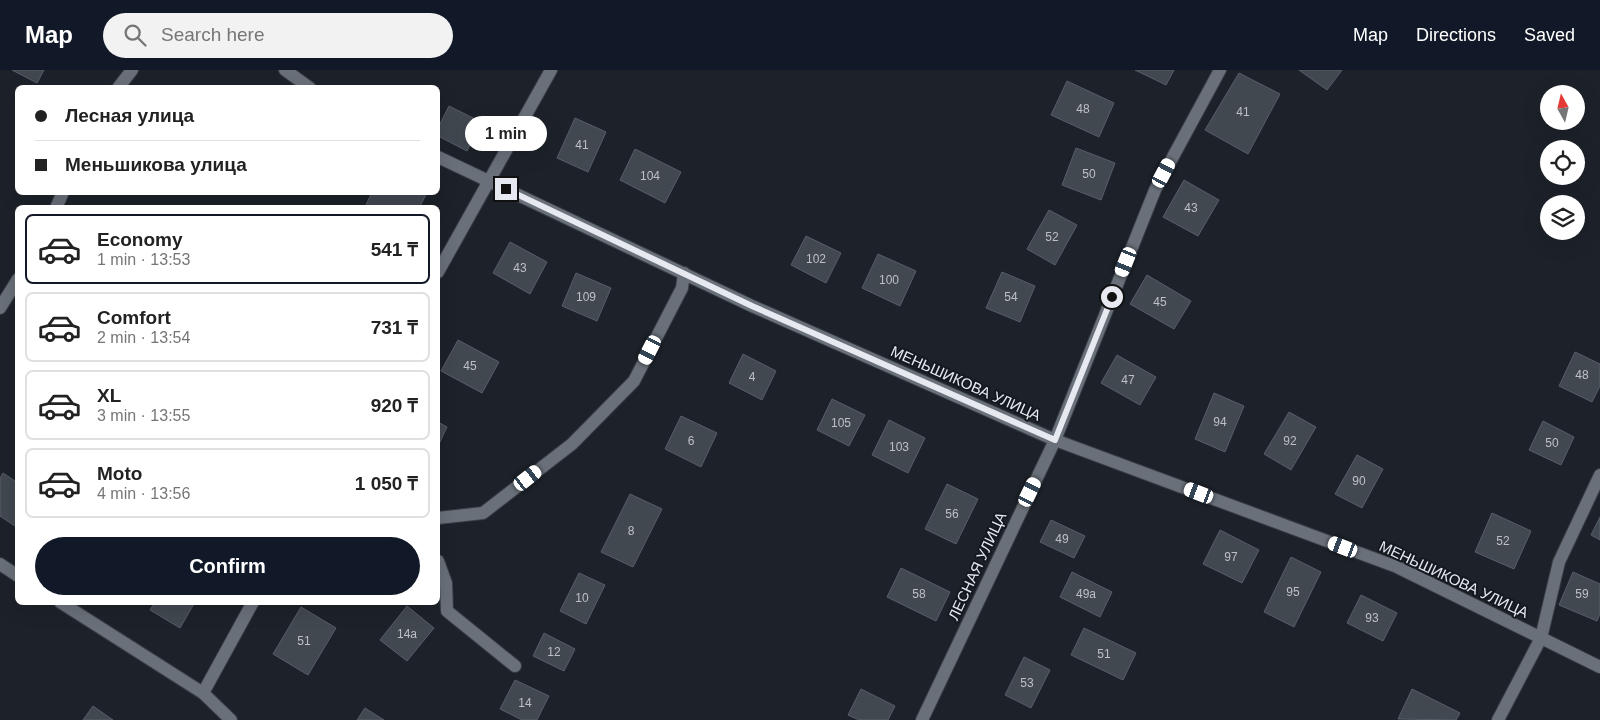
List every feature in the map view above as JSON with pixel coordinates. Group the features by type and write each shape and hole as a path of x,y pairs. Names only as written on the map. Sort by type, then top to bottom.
{"street":[{"path":"120,85 132,70"},
{"path":"285,70 306,85"},
{"path":"440,268 550,70"},
{"name":"ЛЕСНАЯ УЛИЦА","path":"922,720 1055,440 1155,190 1220,70"},
{"name":"МЕНЬШИКОВА УЛИЦА","path":"440,158 752,306 1055,440 1397,567 1600,667"},
{"path":"440,518 483,513 572,444 634,381 682,288 684,273"},
{"path":"0,308 15,284"},
{"path":"1498,720 1541,638 1559,562 1600,474"},
{"path":"0,564 15,574"},
{"path":"440,566 446,583 447,611 515,666"},
{"path":"65,605 203,693 231,720"},
{"path":"203,693 251,605"}],"building":[{"path":"12,70 44,70 37,83"},
{"path":"1135,70 1174,70 1166,85"},
{"path":"1299,70 1342,70 1327,90"},
{"path":"1239,73 1280,94 1248,154 1205,130"},
{"path":"1067,81 1114,103 1099,137 1051,115"},
{"path":"449,106 481,122 467,151 440,137 440,124"},
{"path":"575,118 606,132 588,172 557,158"},
{"path":"1076,148 1115,163 1101,200 1062,185"},
{"path":"635,149 681,172 665,203 620,180"},
{"path":"1184,180 1219,200 1198,236 1163,217"},
{"path":"371,195 426,195 421,205 366,205"},
{"path":"1049,210 1077,225 1055,265 1027,249"},
{"path":"806,236 841,253 826,283 791,265"},
{"path":"510,242 547,262 530,294 493,273"},
{"path":"878,254 916,271 900,306 862,288"},
{"path":"1002,272 1035,286 1020,322 986,308"},
{"path":"576,273 611,288 597,321 562,306"},
{"path":"1147,275 1191,301 1174,329 1130,304"},
{"path":"458,340 499,362 482,393 441,371"},
{"path":"1575,352 1600,364 1600,386 1592,402 1559,386"},
{"path":"743,354 776,371 762,400 729,383"},
{"path":"1117,355 1156,377 1140,405 1101,383"},
{"path":"1214,393 1244,406 1225,452 1195,439"},
{"path":"832,399 865,415 849,446 817,430"},
{"path":"1289,412 1316,427 1291,470 1264,454"},
{"path":"681,416 717,433 701,467 665,449"},
{"path":"889,420 925,438 908,473 872,455"},
{"path":"1543,421 1574,437 1561,465 1529,450"},
{"path":"440,423 447,427 440,442"},
{"path":"1357,455 1383,469 1362,508 1335,494"},
{"path":"3,473 15,481 15,526 0,516 0,478"},
{"path":"947,484 978,499 956,544 925,529"},
{"path":"630,494 662,509 633,567 601,552"},
{"path":"1492,513 1531,531 1514,569 1475,552"},
{"path":"1600,517 1600,540 1591,535"},
{"path":"1051,520 1085,536 1074,558 1040,542"},
{"path":"1220,530 1259,550 1242,583 1203,564"},
{"path":"1291,557 1321,572 1294,627 1264,612"},
{"path":"901,568 950,592 936,621 887,597"},
{"path":"1072,572 1112,592 1100,617 1060,597"},
{"path":"1573,572 1600,584 1600,614 1597,621 1559,605"},
{"path":"579,573 605,585 586,624 560,611"},
{"path":"1361,595 1397,613 1383,641 1347,623"},
{"path":"153,605 193,605 180,628 150,610"},
{"path":"407,606 434,628 407,661 380,640"},
{"path":"301,607 336,628 308,675 273,654"},
{"path":"1084,628 1136,653 1123,680 1071,655"},
{"path":"544,633 575,649 564,671 533,656"},
{"path":"1024,657 1050,670 1031,708 1005,695"},
{"path":"515,680 549,696 537,720 522,720 500,709"},
{"path":"861,689 895,706 888,720 859,720 848,715"},
{"path":"1412,689 1460,713 1456,720 1398,719"},
{"path":"93,706 113,720 83,720"},
{"path":"365,708 384,720 357,720"}],"route":[{"path":"506,189 752,306 1055,440 1112,297"}]}
